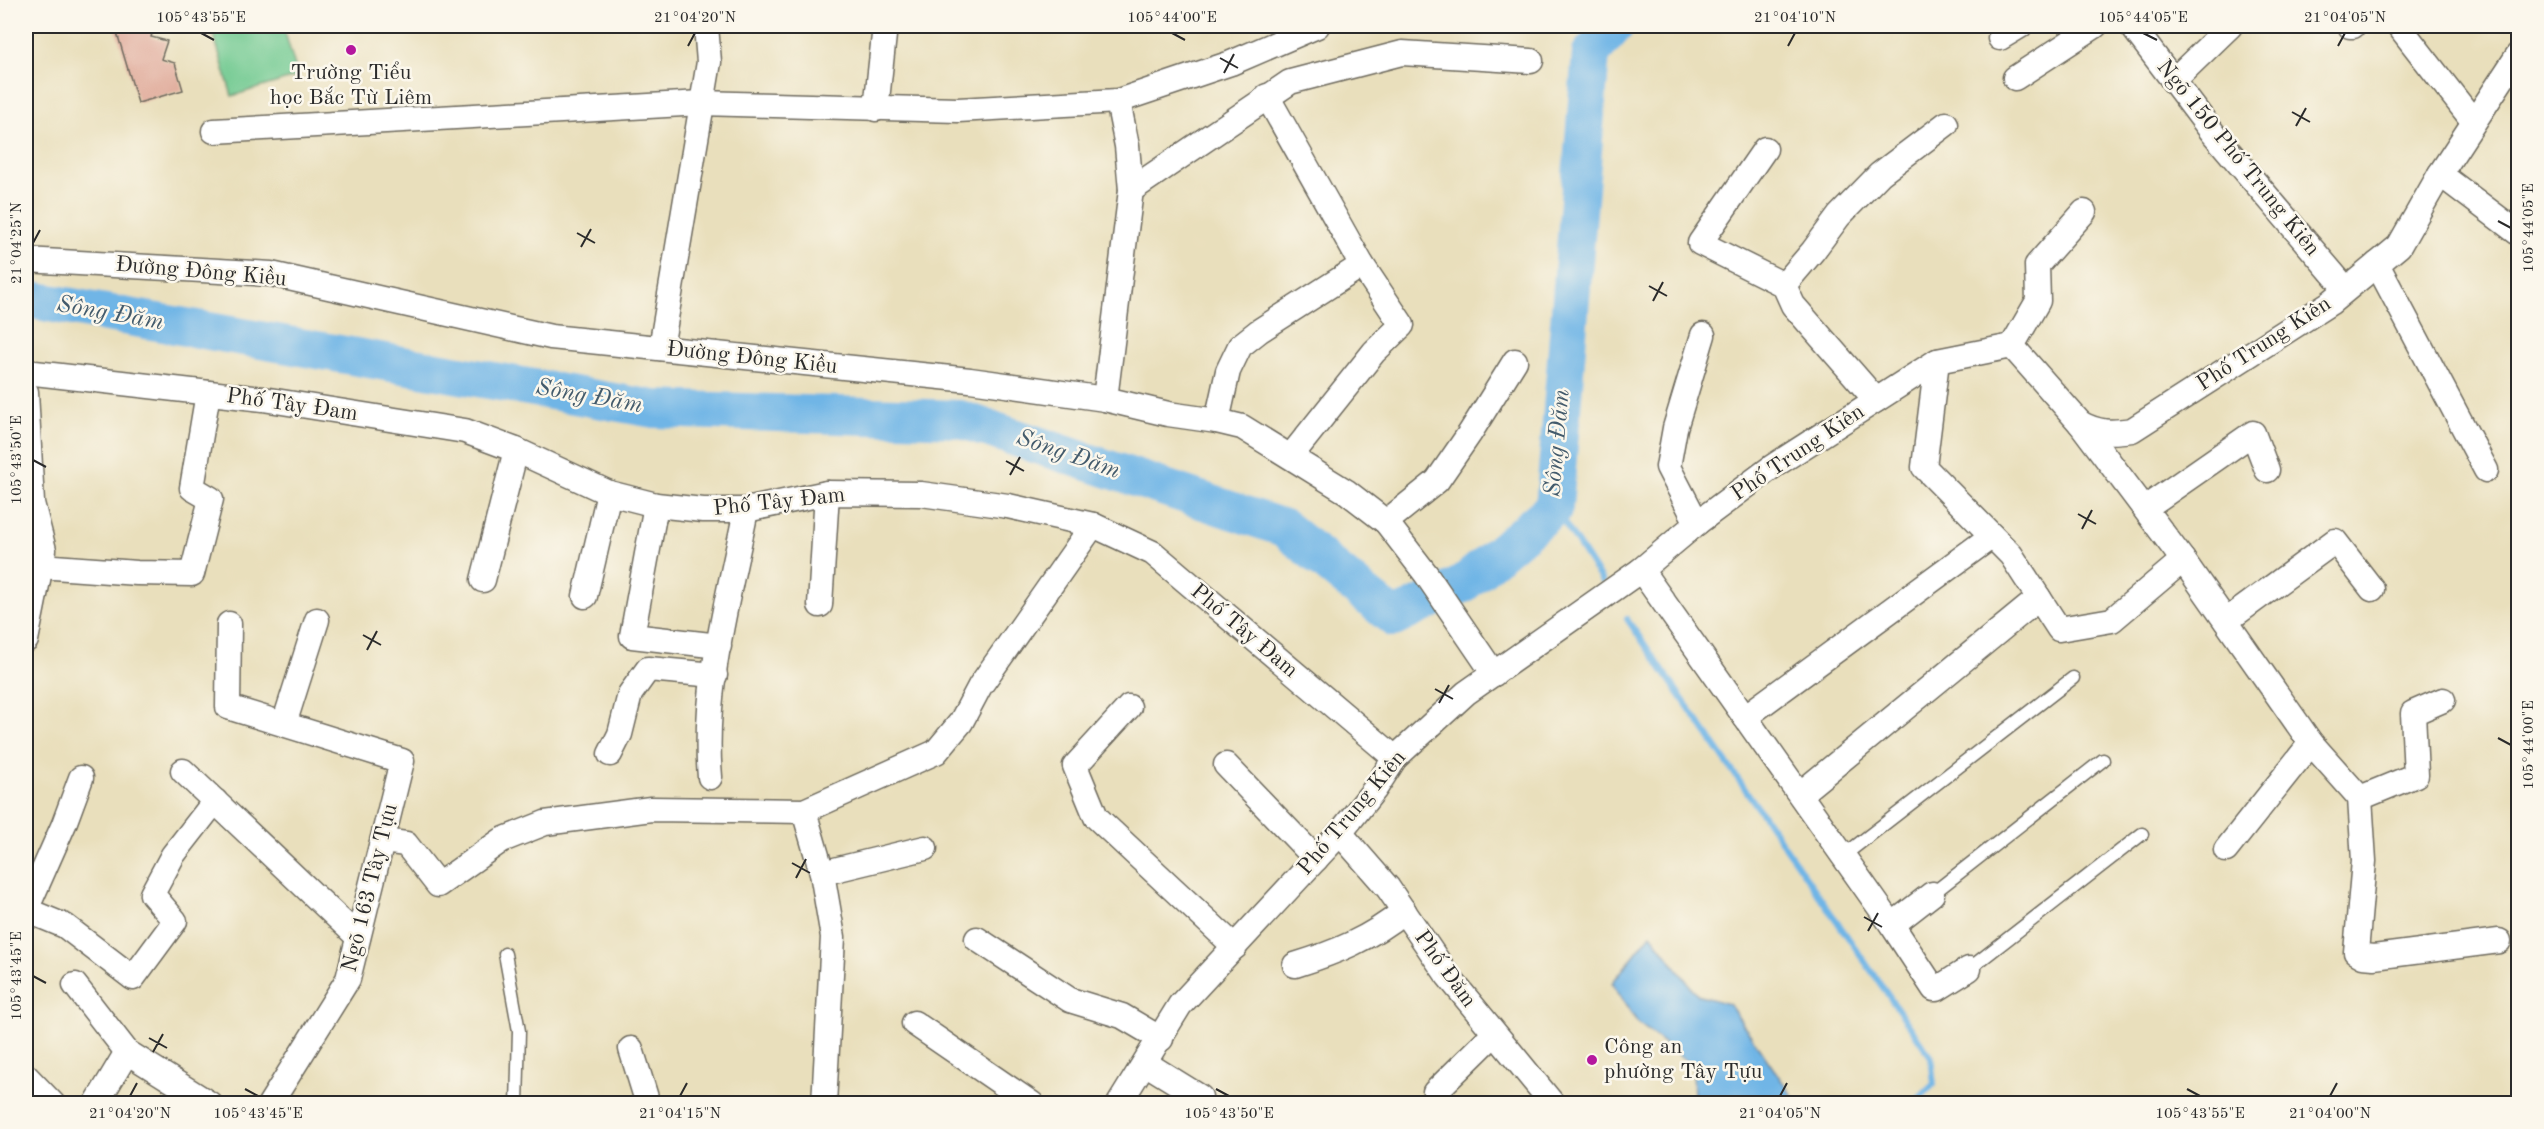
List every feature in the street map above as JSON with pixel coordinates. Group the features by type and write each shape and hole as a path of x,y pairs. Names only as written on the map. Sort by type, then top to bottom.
{"street":[{"path":"661,348 709,62 706,26"},
{"path":"876,109 885,26"},
{"path":"214,131 701,103 958,110 1118,100 1230,63 1291,31 1317,26"},
{"path":"2015,78 2095,26"},
{"name":"Ngõ 150 Phố Trung Kiên","path":"2132,26 2213,133 2346,289"},
{"path":"2173,81 2230,26"},
{"path":"2399,26 2474,121"},
{"path":"1131,190 1290,82 1402,52 1531,61"},
{"name":"Phố Trung Kiên","path":"1119,1104 1180,1005 1340,833 1375,789 1395,758 1466,693 1637,572 1697,523 1772,467 1936,361 2012,346 2080,423 2094,431 2112,433 2132,430 2330,303 2399,246 2440,174 2518,55"},
{"path":"1268,96 1362,265 1402,325 1374,352 1291,456"},
{"path":"1106,399 1131,190 1127,146 1118,100"},
{"path":"1784,285 1814,251 1839,216 1880,174 1946,124"},
{"path":"1765,149 1700,243 1784,285 1793,305 1876,400"},
{"path":"2440,174 2518,233"},
{"path":"2012,346 2038,301 2037,266 2084,212"},
{"name":"Đường Đông Kiều","path":"26,260 272,274 551,337 970,380 1106,399 1168,414 1242,427 1347,492 1386,522 1458,619 1494,674"},
{"path":"2377,264 2486,470"},
{"path":"1217,421 1228,371 1240,346 1259,331 1362,265"},
{"path":"1697,523 1668,467 1675,428 1703,335"},
{"path":"1386,522 1437,480 1470,433 1515,361"},
{"path":"1936,361 1924,467 2011,555 2059,629 2112,620 2183,560"},
{"name":"Phố Tây Đam","path":"26,372 263,399 465,431 516,450 609,493 656,505 704,510 746,510 827,493 921,494 1008,506 1093,525 1153,553 1395,758"},
{"path":"26,392 32,503 44,550 26,640"},
{"path":"40,566 137,573 192,574 210,499 192,488 208,393"},
{"path":"2080,423 2183,560 2311,743 2360,798 2364,861 2356,952 2362,956 2374,957 2499,942"},
{"path":"2145,508 2253,433 2267,470"},
{"path":"483,580 516,450"},
{"path":"585,596 609,493"},
{"path":"820,605 827,493"},
{"path":"656,505 632,636 719,646"},
{"path":"710,777 707,750 715,675 746,510"},
{"path":"382,841 406,844 438,885 502,840 545,823 651,809 804,811 936,753 961,722 980,686 1093,525"},
{"path":"1745,717 1992,536"},
{"path":"2226,621 2335,541 2372,589"},
{"path":"1637,572 1800,794 1935,990 1969,969"},
{"path":"1800,794 2039,598"},
{"path":"229,624 228,707 284,724 317,620"},
{"path":"610,754 620,734 630,694 648,669 715,675"},
{"path":"2360,798 2416,775 2413,713 2444,700"},
{"path":"1129,707 1075,766 1096,817 1235,947"},
{"name":"Ngõ 163 Tây Tựu","path":"270,1104 348,979 402,761 284,724"},
{"path":"2226,850 2311,743"},
{"path":"1226,765 1316,859"},
{"path":"183,771 358,937"},
{"path":"81,778 26,910 65,926 133,978 175,921 152,894 173,855 215,801"},
{"path":"804,811 822,873 833,937 824,1104"},
{"name":"Phố Đăm","path":"1340,833 1388,888 1448,976 1549,1102"},
{"path":"822,873 925,849"},
{"path":"1892,925 1932,894"},
{"path":"1295,965 1348,948 1383,928 1404,911"},
{"path":"977,939 1070,1000 1122,1016 1161,1039"},
{"path":"75,985 127,1052 210,1104"},
{"path":"914,1023 1032,1104"},
{"path":"1435,1092 1494,1034"},
{"path":"631,1049 648,1104"},
{"path":"96,1104 127,1052"},
{"path":"1146,1063 1200,1097"},
{"path":"26,1076 53,1104"}],"lane":[{"path":"1843,856 2073,678"},
{"path":"1932,894 2103,760"},
{"path":"1969,969 2142,834"},
{"path":"505,954 519,1031 517,1104"}],"green space":[{"path":"211,26 283,26 298,76 232,96"}],"water":[{"path":"1651,934 1697,995 1729,1004 1797,1103 1694,1103 1693,1066 1637,1022 1612,983"}],"building":[{"path":"115,26 154,26 151,37 167,41 161,59 175,63 183,90 138,103"}],"waterway":[{"name":"Sông Đăm","path":"26,299 654,409 960,419 1284,528 1394,618 1463,584 1554,507 1591,53 1615,26"},
{"path":"1554,507 1602,581"},
{"path":"1627,619 1931,1057 1934,1084 1913,1104"}],"place":[{"name":"Trường Tiểu học Bắc Từ Liêm","path":"351,50"},
{"name":"Công an phường Tây Tựu","path":"1592,1060"}]}
